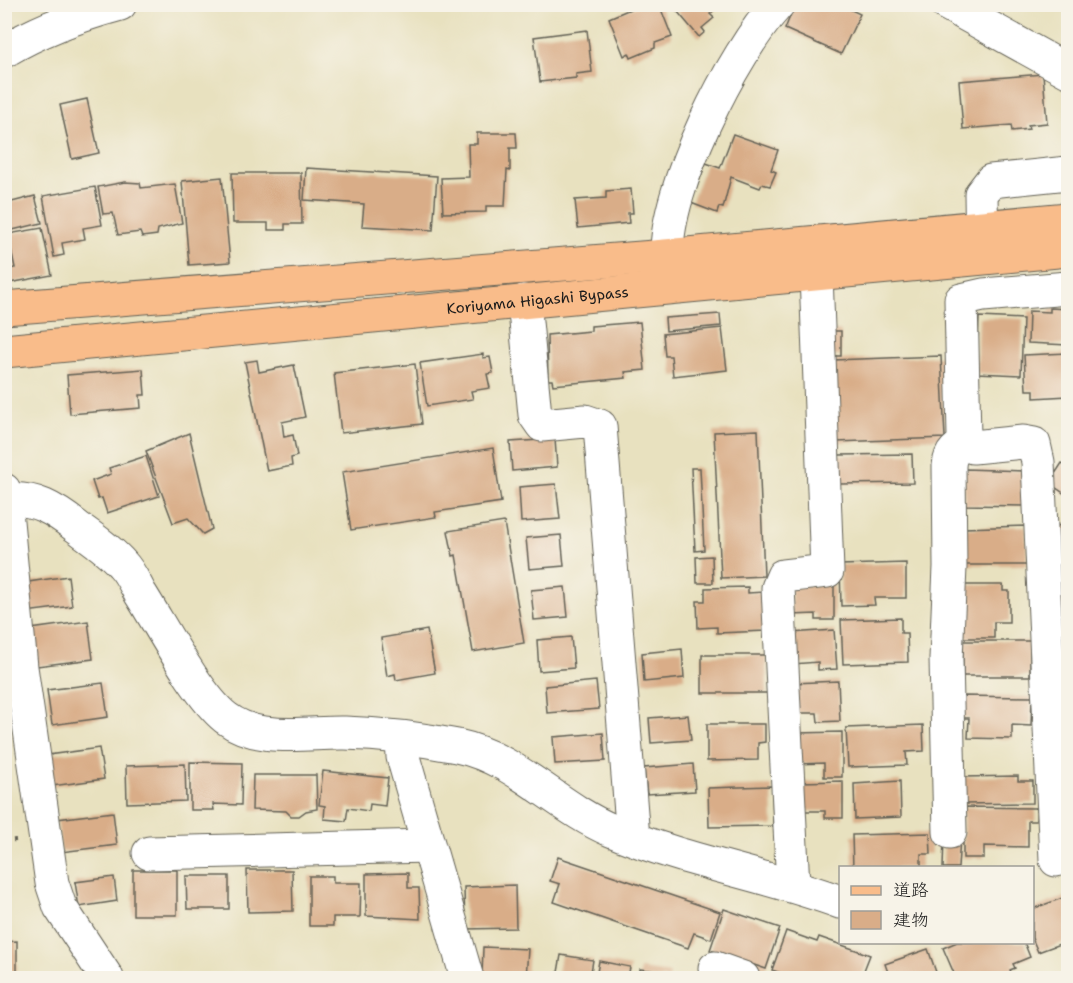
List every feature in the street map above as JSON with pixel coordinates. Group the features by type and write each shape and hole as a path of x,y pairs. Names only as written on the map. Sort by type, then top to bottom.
{"main road":[{"name":"Koriyama Higashi Bypass","path":"4,351 816,274 982,243 1068,219"},
{"name":"Koriyama Higashi Bypass","path":"4,308 667,256 982,243 1068,250"}],"street":[{"path":"4,51 48,28 84,14 120,4"},
{"path":"667,256 666,236 671,214 718,94 738,57 778,4"},
{"path":"947,4 1068,70"},
{"path":"983,295 981,194 991,181 1068,173"},
{"path":"793,886 778,588 783,576 827,571 816,274"},
{"path":"1052,862 1038,462 1034,444 1023,442 973,447 964,437 961,300 983,295 1068,288"},
{"path":"524,301 535,415 542,424 585,421 600,426 633,838"},
{"path":"950,832 946,659 950,567 949,456 957,448 969,442"},
{"path":"107,978 60,907 52,883 21,667 5,495 25,498 58,513 124,565 201,689 216,708 233,722 252,730 276,735 346,733 478,751 546,790 586,818 633,838 704,863 793,886 839,902"},
{"path":"402,739 403,757 467,978"},
{"path":"148,853 428,846"}],"building":[{"path":"642,4 659,4 672,37 655,43 655,48 631,58 629,53 624,56 609,18"},
{"path":"671,4 721,4 710,14 714,18 702,28 705,32 699,37"},
{"path":"795,4 839,4 860,14 841,54 785,29"},
{"path":"587,30 592,72 576,74 576,78 540,82 534,37"},
{"path":"1043,74 1047,123 1028,125 1029,129 1012,131 1011,125 963,129 959,81"},
{"path":"87,99 99,153 72,159 60,105"},
{"path":"477,133 516,133 517,148 510,148 510,171 507,170 505,206 486,206 486,212 443,213 441,178 469,177 468,144 477,144"},
{"path":"733,134 778,150 771,170 776,172 770,186 762,184 760,188 731,177 723,208 719,207 717,213 691,203 706,163 720,168"},
{"path":"306,168 437,176 433,230 362,226 364,204 304,200"},
{"path":"232,173 301,173 302,224 285,224 285,230 268,230 268,223 233,223"},
{"path":"222,177 230,262 189,265 182,181"},
{"path":"125,182 140,183 141,188 175,184 182,223 158,229 157,235 142,237 140,232 118,235 113,213 103,214 98,187"},
{"path":"95,187 102,225 83,228 85,239 62,243 64,255 54,257 43,196"},
{"path":"631,189 633,213 628,213 629,223 578,228 575,200 606,198 606,191"},
{"path":"35,196 42,223 4,232 4,204"},
{"path":"42,228 52,275 4,284 4,270 15,268 8,234"},
{"path":"4,238 10,256 4,257"},
{"path":"1050,308 1068,309 1068,345 1028,343 1029,311 1050,312"},
{"path":"720,314 721,326 666,331 665,318"},
{"path":"979,317 1023,319 1021,375 977,373"},
{"path":"640,322 645,370 625,372 626,378 553,385 552,380 548,380 547,335 591,331 591,326"},
{"path":"722,328 727,370 673,376 671,356 665,356 663,334"},
{"path":"830,331 841,331 841,356 831,356"},
{"path":"1068,353 1068,396 1034,398 1034,390 1026,390 1024,355"},
{"path":"483,354 483,358 490,357 493,373 487,374 490,388 471,391 473,399 427,406 420,363"},
{"path":"941,356 945,438 836,442 833,360"},
{"path":"257,360 259,372 294,365 305,417 282,422 284,437 293,435 297,456 291,458 292,466 267,471 245,362"},
{"path":"415,364 422,424 341,433 334,373"},
{"path":"143,369 145,395 140,395 141,408 70,414 67,375"},
{"path":"758,430 764,576 721,578 714,432"},
{"path":"189,433 212,529 203,534 188,518 173,523 146,451"},
{"path":"555,439 557,467 512,471 510,442"},
{"path":"493,448 501,502 435,512 436,517 351,530 342,472"},
{"path":"912,454 913,483 839,484 839,455"},
{"path":"146,456 159,496 107,513 102,498 98,499 92,481 111,474 109,468"},
{"path":"1062,463 1068,467 1068,496 1049,483"},
{"path":"691,468 700,468 704,550 695,551"},
{"path":"965,469 1025,471 1024,506 964,505"},
{"path":"556,484 560,519 521,522 519,487"},
{"path":"504,522 524,643 473,652 456,555 453,556 448,531"},
{"path":"1068,525 1068,571 1056,571 1053,526"},
{"path":"1026,526 1027,565 965,565 964,528"},
{"path":"561,535 564,566 529,569 526,538"},
{"path":"712,556 713,583 697,583 696,557"},
{"path":"906,563 906,598 874,598 875,605 841,606 840,565"},
{"path":"68,576 72,606 26,612 22,583"},
{"path":"1068,582 1068,613 1055,613 1054,583"},
{"path":"791,585 834,585 834,620 816,620 816,614 791,615"},
{"path":"963,585 1003,585 1003,591 1009,591 1009,622 994,622 994,638 963,638"},
{"path":"565,587 568,617 534,620 531,590"},
{"path":"748,587 748,593 764,592 766,631 717,633 717,627 698,628 697,601 705,601 705,588"},
{"path":"901,618 901,633 907,633 908,662 843,664 841,620"},
{"path":"88,621 93,659 29,667 24,630"},
{"path":"1056,621 1068,621 1068,657 1057,657"},
{"path":"427,630 435,673 396,680 395,674 387,676 381,638"},
{"path":"834,630 837,669 818,670 818,662 793,664 791,633"},
{"path":"571,637 574,668 539,671 537,640"},
{"path":"963,641 1030,641 1030,676 963,676"},
{"path":"682,649 684,678 644,682 642,653"},
{"path":"702,655 766,655 767,693 702,693"},
{"path":"1058,674 1068,674 1068,716 1059,716"},
{"path":"596,681 599,709 547,713 545,686"},
{"path":"838,681 840,721 818,722 817,713 795,713 794,683"},
{"path":"103,683 108,717 52,725 47,690"},
{"path":"962,696 1032,697 1031,726 1012,725 1012,739 968,738 969,718 961,718"},
{"path":"688,715 691,740 651,743 649,718"},
{"path":"707,724 765,724 765,742 758,743 758,760 707,761"},
{"path":"923,725 924,751 906,752 907,765 848,767 846,728"},
{"path":"842,732 842,777 824,777 824,763 798,764 797,733"},
{"path":"603,733 605,761 555,764 553,737"},
{"path":"99,748 104,779 52,786 48,755"},
{"path":"190,762 242,763 241,805 213,804 214,810 190,810"},
{"path":"185,764 186,801 127,803 126,766"},
{"path":"693,764 695,791 647,794 644,768"},
{"path":"323,771 388,778 385,806 370,804 369,811 348,808 346,821 324,819 325,806 319,805"},
{"path":"253,775 316,775 317,809 306,811 299,816 291,816 286,811 252,810"},
{"path":"1018,776 1018,781 1033,781 1033,803 963,804 962,777"},
{"path":"843,781 843,818 825,818 825,811 800,811 800,782"},
{"path":"900,781 901,817 855,819 854,784"},
{"path":"772,786 773,826 709,827 708,788"},
{"path":"963,807 1036,808 1036,821 1028,821 1028,847 984,846 984,858 963,858"},
{"path":"113,812 117,845 61,852 57,819"},
{"path":"930,833 931,854 921,854 921,866 853,866 852,835"},
{"path":"944,837 960,838 958,866 943,866"},
{"path":"558,857 720,912 711,939 694,933 688,948 554,902 560,884 550,881"},
{"path":"133,870 177,870 177,915 133,915"},
{"path":"247,870 292,870 293,911 248,912"},
{"path":"408,873 408,888 419,888 420,919 366,916 366,874"},
{"path":"186,876 229,876 229,909 187,909"},
{"path":"309,876 333,876 333,883 361,883 360,917 333,917 333,926 309,926"},
{"path":"114,877 117,901 79,907 75,882"},
{"path":"515,885 516,928 465,929 464,887"},
{"path":"1068,896 1068,941 1038,952 1034,943 1034,908"},
{"path":"724,909 780,928 766,969 710,950"},
{"path":"786,931 817,942 819,937 870,955 861,978 795,978 772,970"},
{"path":"17,941 17,971 4,971 4,942"},
{"path":"952,944 1025,944 1030,957 1013,964 1015,968 1010,970 1013,978 1000,978 999,975 991,978 956,978 943,948"},
{"path":"483,947 528,949 526,978 482,978"},
{"path":"928,949 938,978 890,978 885,964"},
{"path":"561,955 593,960 590,978 557,978"},
{"path":"599,961 630,967 628,978 596,978"},
{"path":"640,969 670,973 669,978 639,978"}]}
